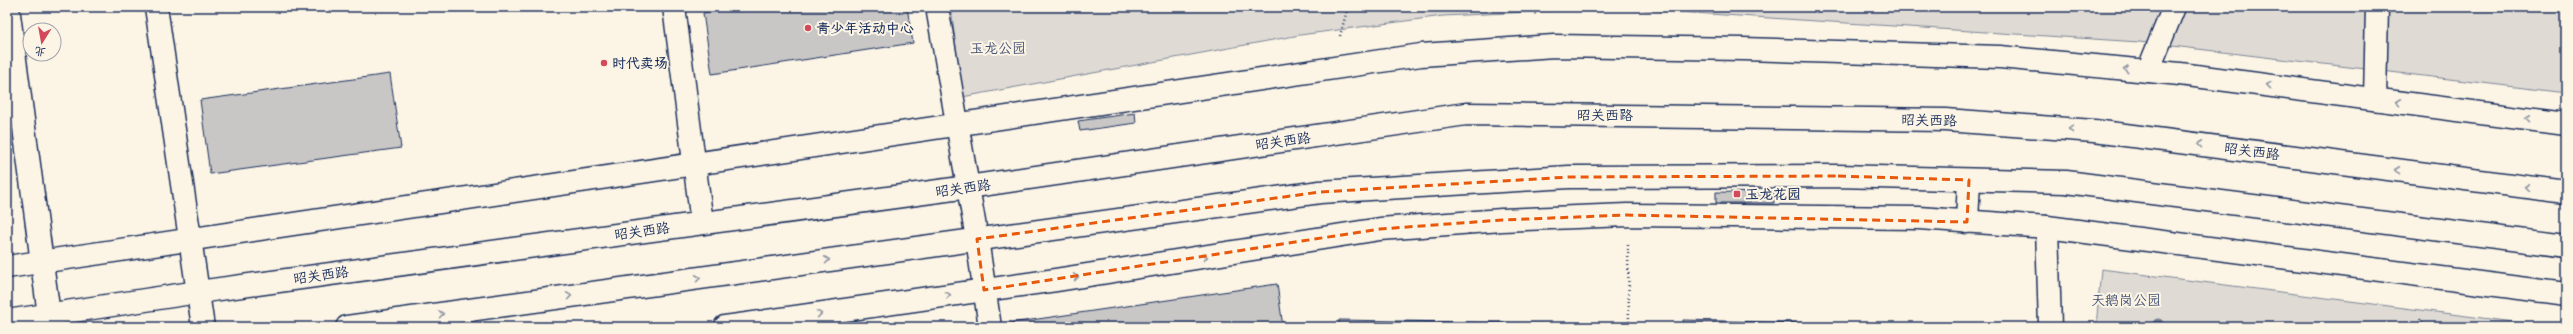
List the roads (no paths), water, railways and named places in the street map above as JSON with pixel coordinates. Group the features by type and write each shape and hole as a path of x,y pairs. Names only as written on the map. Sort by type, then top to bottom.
{"street":[{"path":"8,7 49,315"},
{"path":"156,7 203,327"},
{"path":"674,7 702,223"},
{"path":"936,7 958,125 990,327"},
{"path":"2148,71 2174,7"},
{"path":"2375,99 2377,7"},
{"path":"7,267 1422,55 1554,46 1743,49 2000,57 2148,71 2566,124"},
{"name":"昭关西路","path":"7,321 198,292 968,187 1466,114 1962,121 2094,131 2566,192"},
{"path":"346,327 1320,192 1553,178 1838,176 2066,182 2566,246"},
{"path":"1967,222 1969,180"},
{"path":"725,327 984,290 1380,229 1502,220 1627,215 1919,218 2048,227 2566,294"},
{"path":"2048,227 2050,327"}],"place":[{"name":"青少年活动中心","path":"808,28"},
{"name":"时代卖场","path":"604,63"},
{"name":"玉龙花园","path":"1737,194"}],"park label":[{"name":"玉龙公园","path":"998,48"},
{"name":"天鹅岗公园","path":"2126,300"}]}
